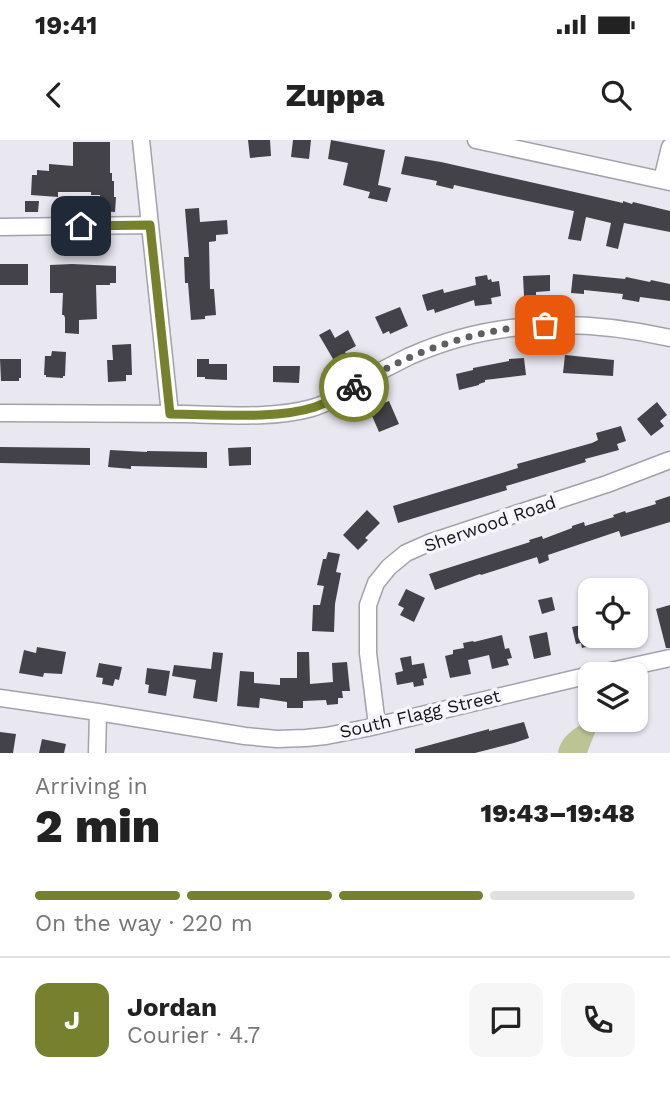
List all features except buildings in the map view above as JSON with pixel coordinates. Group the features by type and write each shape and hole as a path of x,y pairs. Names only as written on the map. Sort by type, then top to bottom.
{"street":[{"path":"141,140 170,414"},
{"path":"476,140 666,181 670,148"},
{"path":"0,227 150,225"},
{"path":"0,413 246,415 295,411 331,401 412,355 453,341 518,327 569,324 601,326 670,338"},
{"name":"Sherwood Road","path":"377,725 368,653 368,605 376,583 389,567 406,554 431,542 607,484 670,460"},
{"path":"648,663 670,658"},
{"name":"South Flagg Street","path":"0,698 222,733 277,739 326,736 578,678"},
{"path":"97,753 98,712"}],"green space":[{"path":"578,727 578,732 595,732 587,753 558,753 559,747 570,732"}],"way so far":[{"path":"354,387 412,355 453,341 494,331 545,325"}],"route":[{"path":"81,226 150,225 170,414 246,415 295,411 331,401 354,387"}]}
